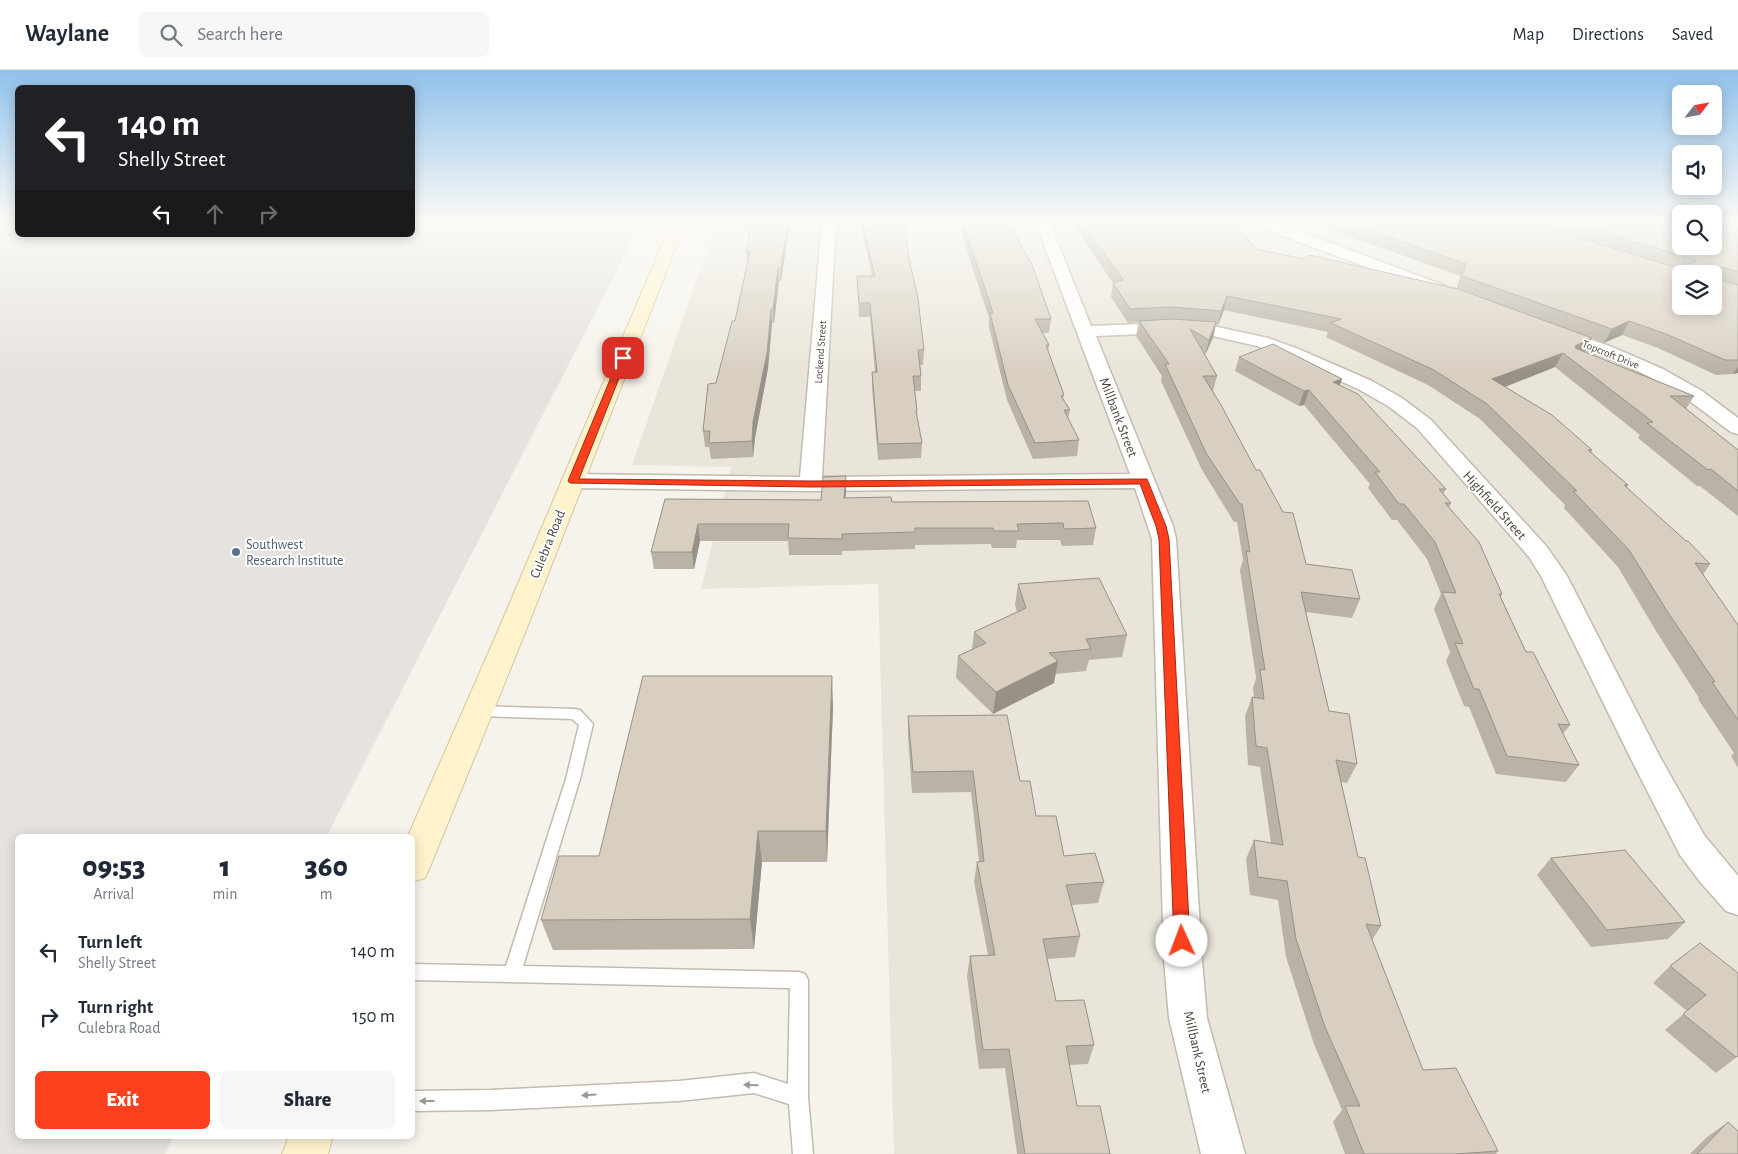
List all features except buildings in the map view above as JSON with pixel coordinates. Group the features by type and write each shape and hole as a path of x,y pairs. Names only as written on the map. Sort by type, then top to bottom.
{"main road":[{"name":"Culebra Road","path":"415,860 658,272"},
{"path":"305,1154 310,1139"}],"street":[{"name":"Lockend Street","path":"811,484 826,272"},
{"name":"Millbank Street","path":"1062,272 1161,526 1164,539 1183,960 1188,1018 1223,1154"},
{"path":"1391,272 1452,294"},
{"name":"Topcroft Drive","path":"1536,325 1651,371 1688,390 1738,428"},
{"name":"Highfield Street","path":"1086,331 1168,328 1204,331 1262,342 1290,352 1365,385 1395,402 1424,424 1538,552 1554,576 1647,761 1692,845 1713,873 1738,900"},
{"path":"573,481 811,484 1143,481"}],"lane":[{"path":"478,711 575,714 586,724 573,779 512,974"},
{"path":"415,972 799,980 798,1097 803,1154"},
{"path":"415,1101 529,1098 679,1090 754,1083 798,1097"}],"shaded area":[{"name":"Southwest Research Institute","path":"0,272 616,272 328,834 15,834 15,1139 172,1139 165,1154 0,1154"},
{"path":"699,272 1672,272 1672,315 1722,315 1722,272 1738,272 1738,1154 894,1154 878,584 701,589 731,467 632,465"}],"place":[{"name":"Southwest Research Institute","path":"236,552"}],"route":[{"path":"623,358 573,481 811,484 1143,481 1161,526 1164,539 1182,941"}]}
